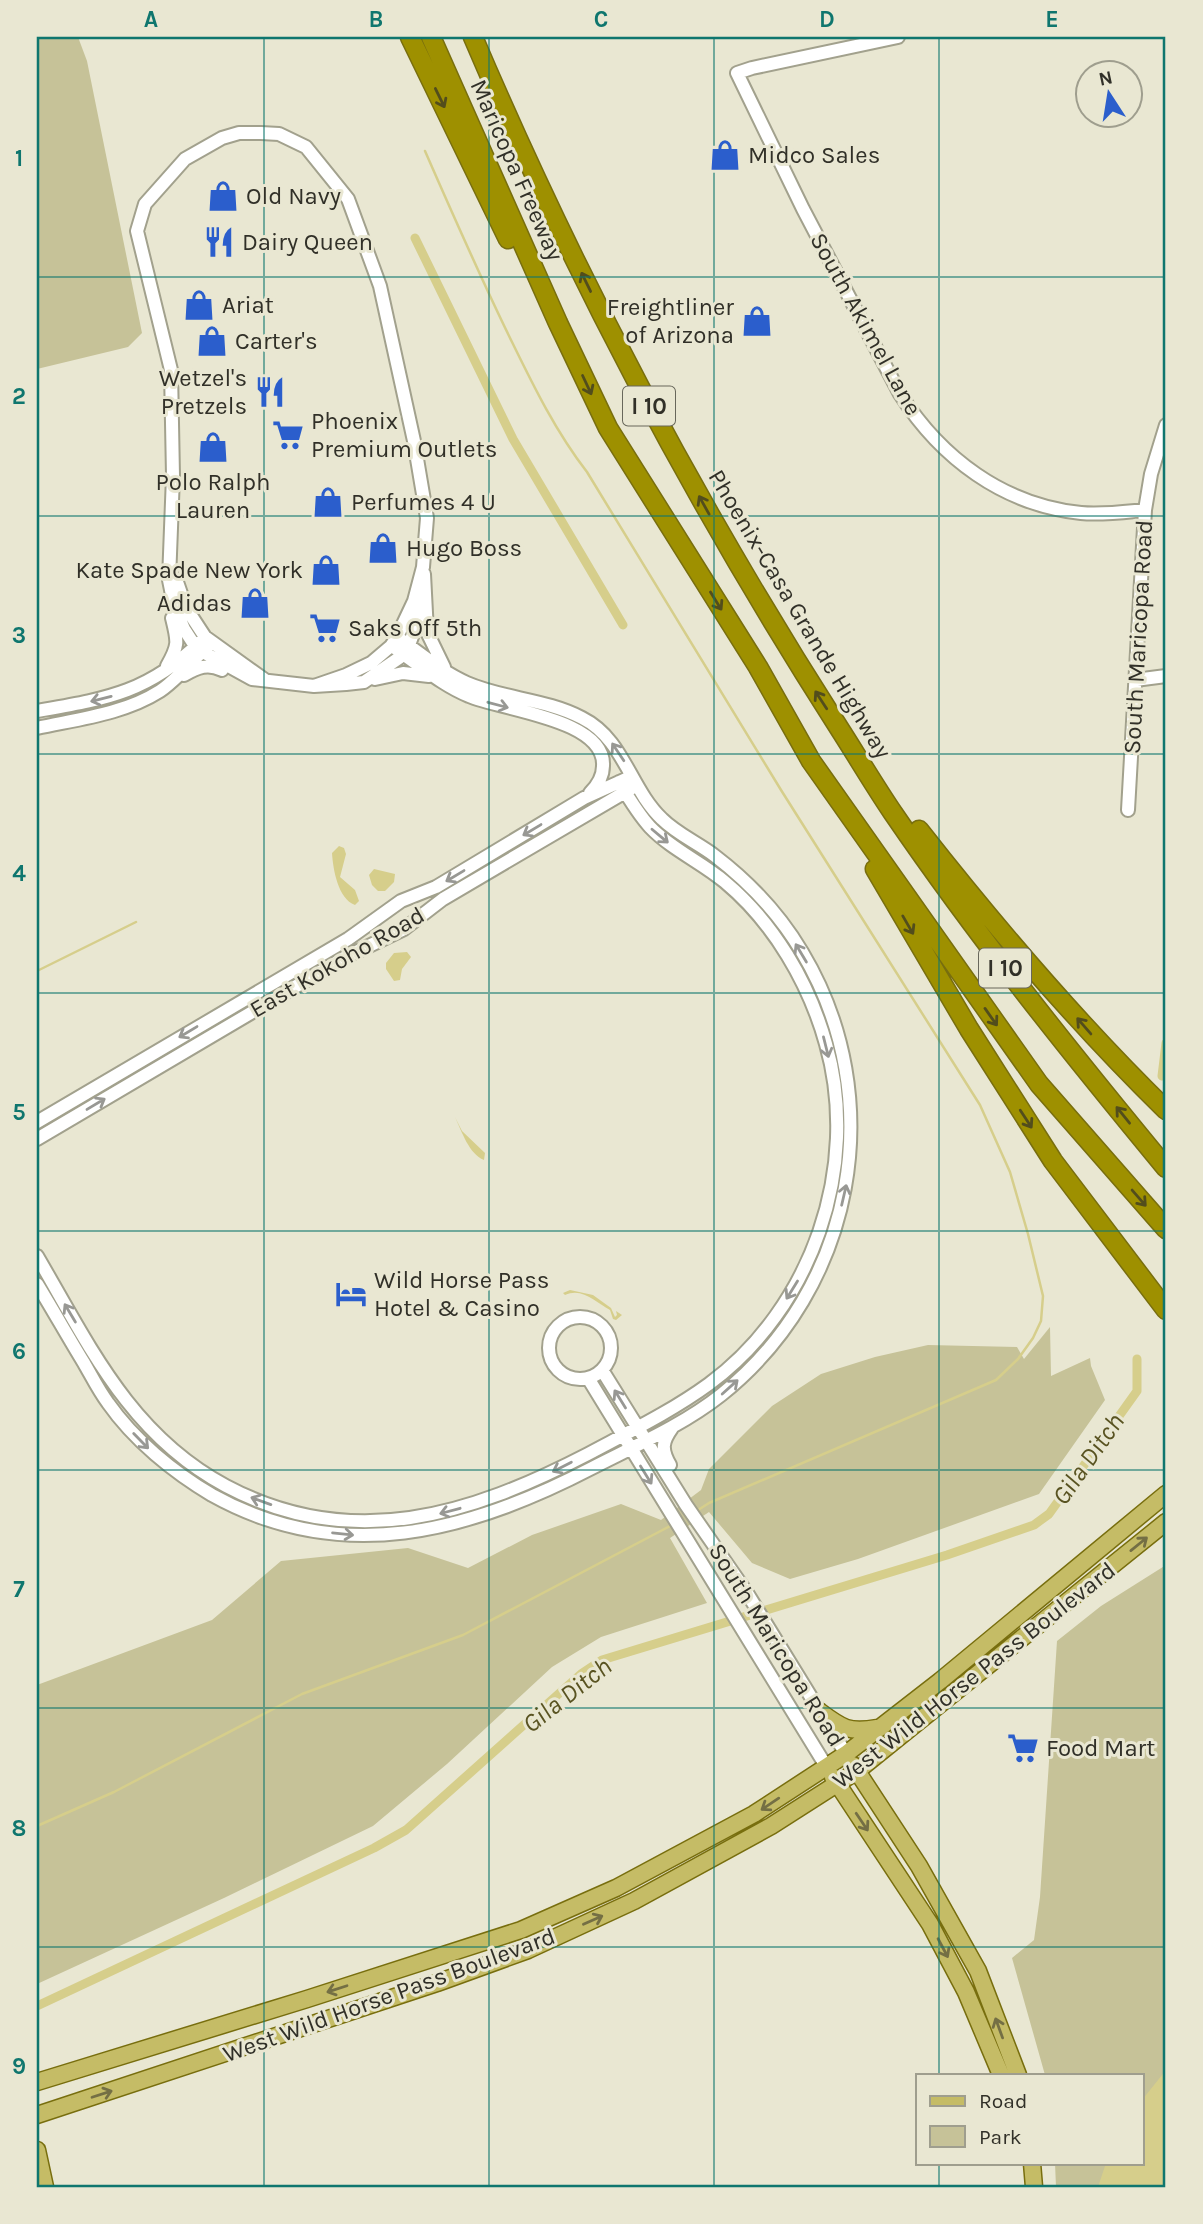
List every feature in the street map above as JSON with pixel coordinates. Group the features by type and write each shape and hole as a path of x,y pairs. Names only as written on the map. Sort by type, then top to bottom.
{"highway":[{"path":"410,37 509,240 558,323"},
{"name":"Maricopa Freeway","path":"431,37 558,323"},
{"name":"Phoenix-Casa Grande Highway","path":"473,37 543,195 649,406 747,581 892,811 1002,963 1166,1168"},
{"name":"I 10","path":"558,323 608,428 758,667 811,761 1038,1084 1166,1229"},
{"path":"858,757 1004,936 1094,1037 1166,1110"},
{"path":"811,761 969,1030 1053,1161 1166,1310"}],"main road":[{"name":"West Wild Horse Pass Boulevard","path":"37,2082 521,1930 616,1888 754,1814 846,1754 940,1681 1166,1494"},
{"name":"West Wild Horse Pass Boulevard","path":"37,2115 437,1983 528,1950 634,1901 771,1826 857,1771 1166,1522"},
{"path":"819,1711 850,1730 879,1728"},
{"name":"South Maricopa Road","path":"846,1754 926,1878 978,1971 1018,2074"},
{"name":"South Maricopa Road","path":"826,1766 909,1889 966,1992 1001,2074"},
{"path":"909,1889 926,1878"},
{"path":"966,1992 983,1984"},
{"path":"37,2150 45,2187"},
{"path":"1032,2164 1034,2187"}],"street":[{"name":"South Akimel Lane","path":"898,37 737,73 797,196 900,394 915,418 934,440 981,480 1005,492 1079,513 1145,510"},
{"path":"162,674 178,640 167,597 173,463 171,370 137,231 145,204 185,159 222,138 239,133 261,132 279,134 306,147 349,202 380,286 410,415 427,518 423,567 427,632 446,671 463,682"},
{"name":"South Maricopa Road","path":"1128,810 1145,510 1151,474 1166,425"},
{"path":"170,558 186,608 203,644 257,672 266,680"},
{"path":"314,686 371,663 394,642 414,601 423,567"},
{"path":"169,580 174,606 184,629 252,679 314,686 364,682 403,673 416,673 436,678 472,697 555,721 587,735 597,744 604,759 600,781 584,798"},
{"path":"364,682 406,650 425,601"},
{"path":"37,1256 117,1391 149,1429 189,1464 225,1486 257,1501 300,1514 365,1522 431,1516 485,1500 536,1481 622,1436 711,1383 743,1355 773,1319 797,1282 821,1229 833,1181 838,1138 836,1093 802,951 773,912 723,863 660,818 602,731 581,717 463,682 394,642"},
{"path":"37,711 122,693 162,674 203,644"},
{"path":"164,688 203,644"},
{"path":"406,650 436,678"},
{"path":"37,728 127,707 202,666 242,673"},
{"path":"1135,680 1166,676"},
{"name":"East Kokoho Road","path":"37,1139 354,952 404,929 437,903 635,780"},
{"path":"37,1283 108,1404 146,1446 213,1495 252,1514 299,1528 368,1536 437,1529 489,1514 545,1493 674,1425 719,1396 755,1365 785,1328 811,1286 835,1233 847,1185 851,1138 850,1104 842,1046 825,997 789,958 761,918 728,884 704,865 665,841 648,825 622,787"},
{"name":"East Kokoho Road","path":"37,1122 348,939 401,901 430,889 584,798 622,787"},
{"path":"430,889 437,903"},
{"path":"247,998 254,1011"},
{"path":"809,1255 823,1261"},
{"path":"589,1319 606,1331 610,1341 607,1362 601,1370 588,1378 570,1378 561,1373 550,1355 552,1335 568,1320 589,1319"},
{"name":"South Maricopa Road","path":"601,1370 686,1505 747,1593 846,1754"},
{"name":"South Maricopa Road","path":"588,1378 826,1766"},
{"path":"674,1425 664,1438 663,1448 683,1487 686,1505"},
{"path":"499,1495 503,1509"},
{"path":"485,1500 489,1514"}],"green space":[{"path":"37,37 78,37 87,61 142,333 128,347 37,369"},
{"path":"1050,1327 1051,1376 1090,1358 1105,1400 1039,1494 858,1559 790,1579 752,1563 709,1512 670,1538 707,1603 601,1637 552,1667 447,1764 373,1826 37,1984 37,1685 212,1620 281,1561 408,1548 468,1568 532,1535 621,1504 661,1520 701,1490 709,1469 772,1406 821,1374 875,1357 928,1345 1017,1347 1024,1359"},
{"path":"1166,1565 1166,2187 1056,2187 1055,2164 1144,2164 1144,2074 1045,2074 1012,1958 1034,1940 1040,1897 1057,1641 1101,1606"}],"shaded area":[{"path":"339,846 344,848 346,854 340,877 355,890 359,901 355,905 344,897 335,875 332,853"},
{"path":"374,869 395,874 394,882 385,891 378,891 372,885 369,875"},
{"path":"407,952 411,957 402,969 400,980 394,981 386,969 386,963 394,953"},
{"path":"455,1117 462,1131 485,1153 484,1160 470,1148"},
{"path":"570,1290 593,1295 611,1308 615,1317 616,1311 622,1315 616,1320 613,1319 610,1310 589,1297 578,1293 563,1293"},
{"path":"1166,2070 1166,2187 1098,2187 1106,2164 1144,2164 1144,2098"}],"waterway":[{"path":"425,151 467,247 555,425 587,472 781,790 980,1105 1010,1172 1043,1296 1041,1321 1033,1338 1018,1359 996,1380 709,1503 695,1512"},
{"path":"415,238 513,439 623,625"},
{"path":"37,971 136,922"},
{"name":"Gila Ditch","path":"1162,1076 1166,1043"},
{"name":"Gila Ditch","path":"37,2006 374,1848 406,1830 581,1674 602,1660 947,1555 1034,1525 1049,1514 1137,1391 1137,1359"},
{"path":"37,1826 114,1792 302,1694 463,1635 674,1524"}],"place":[{"name":"Midco Sales","path":"725,155"},
{"name":"Old Navy","path":"223,196"},
{"name":"Dairy Queen","path":"219,242"},
{"name":"Ariat","path":"199,305"},
{"name":"Freightliner of Arizona","path":"757,321"},
{"name":"Carter's","path":"212,341"},
{"name":"Wetzel's Pretzels","path":"270,392"},
{"name":"Phoenix Premium Outlets","path":"288,435"},
{"name":"Polo Ralph Lauren","path":"213,447"},
{"name":"Perfumes 4 U","path":"328,502"},
{"name":"Hugo Boss","path":"383,548"},
{"name":"Kate Spade New York","path":"326,570"},
{"name":"Adidas","path":"255,603"},
{"name":"Saks Off 5th","path":"325,628"},
{"name":"Wild Horse Pass Hotel & Casino","path":"351,1294"},
{"name":"Food Mart","path":"1023,1748"}]}
